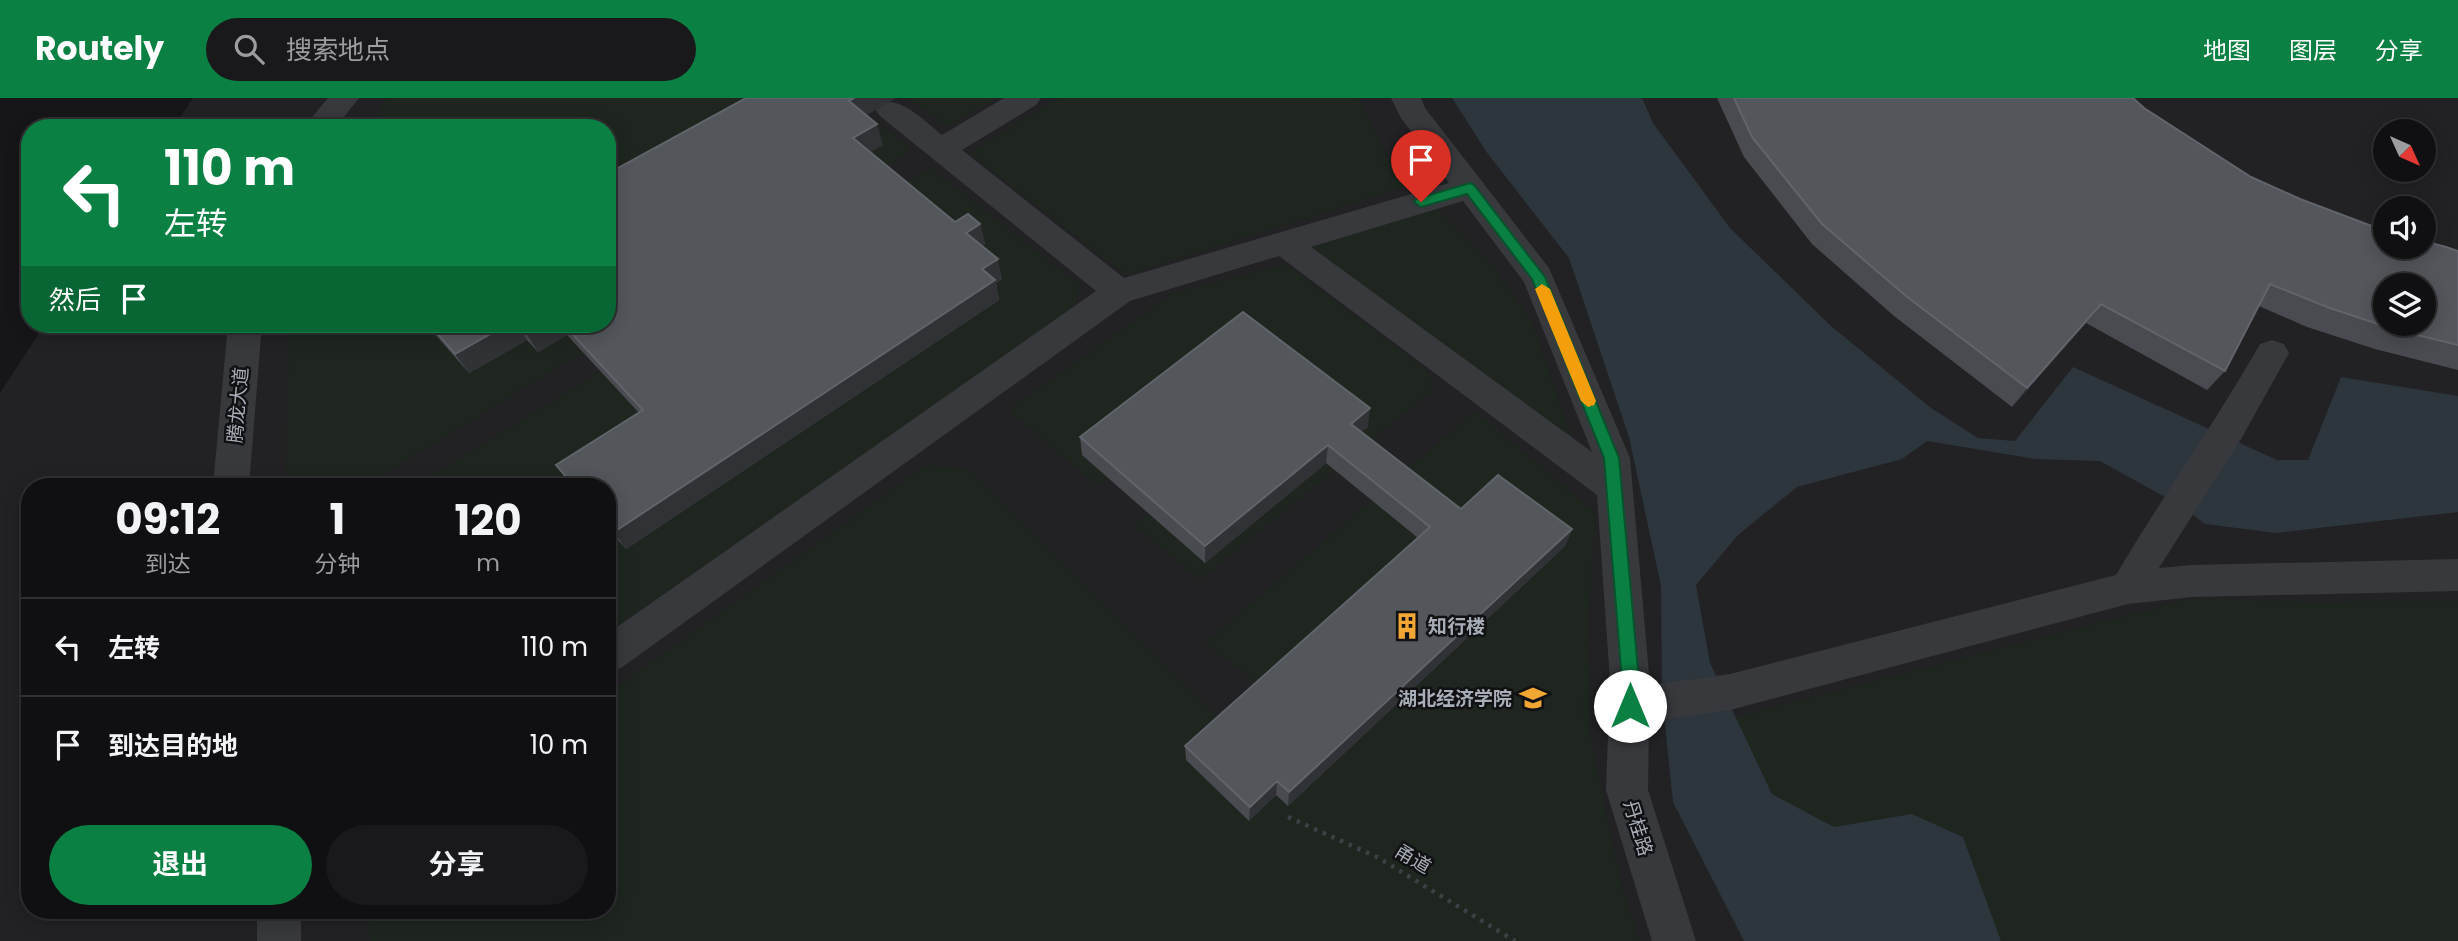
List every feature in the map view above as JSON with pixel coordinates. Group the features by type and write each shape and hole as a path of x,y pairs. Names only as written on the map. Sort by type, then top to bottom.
{"street":[{"path":"326,119 344,98"},
{"path":"940,150 1026,98"},
{"name":"丹桂路","path":"1406,98 1411,111 1538,277 1612,458 1633,706 1627,790 1674,941"},
{"path":"890,109 1119,292"},
{"path":"616,650 1119,292 1470,188"},
{"path":"1283,243 1614,488"},
{"name":"腾龙大道","path":"232,478 244,333"},
{"path":"2128,588 2166,523 2229,429 2272,353"},
{"path":"1633,706 1730,692 2128,588 2192,581 2458,575"},
{"path":"279,919 279,941"}],"path":[{"name":"甬道","path":"1288,817 1327,831 1393,864 1515,941"}],"shaded area":[{"name":"湖北经济学院","path":"193,98 2458,98 2458,941 0,941 0,393 39,333 616,333 616,119 179,119"},
{"path":"388,98 848,98 912,150 616,332 616,119 375,119"},
{"path":"909,98 996,98 947,127"},
{"path":"1058,98 1358,98 1384,151 1422,182 1126,275 969,153"},
{"path":"1452,98 1642,98 1653,123 1730,228 1831,326 1931,408 1978,438 2015,441 2073,367 2277,460 2308,460 2341,377 2458,396 2458,512 2276,533 2205,524 2183,507 2100,461 2035,459 1927,441 1902,459 1797,487 1738,535 1696,585 1710,663 1772,794 1834,827 1912,814 1963,837 2001,941 1744,941 1673,802 1662,696 1661,586 1629,437 1569,258 1488,154"},
{"path":"930,167 1080,285 1076,303 1060,319 616,627 616,478 428,478"},
{"path":"1437,208 1493,266 1532,322 1575,445 1309,246"},
{"path":"1286,264 1430,372 1433,390 1200,580 1134,525 1149,513 1109,477 1096,485 1008,410 1173,293"},
{"path":"289,333 614,333 378,478 286,478"},
{"path":"1475,411 1595,512 1589,618 1590,735 1620,878 1639,941 370,941 369,919 616,919 616,688 926,465 967,468 1224,724 1264,688 1205,643"},
{"path":"2193,598 2317,602 2458,600 2458,941 2001,941 1963,837 1912,814 1834,827 1772,794 1735,717"}],"building":[{"path":"746,98 854,98 849,101 877,124 853,138 955,222 968,214 980,224 966,233 998,259 982,269 995,280 616,531 616,478 567,478 556,465 643,410 571,333 616,333 616,169"},
{"path":"1734,98 2133,98 2144,108 2251,177 2373,226 2373,259 2436,259 2436,245 2458,251 2458,345 2421,336 2436,336 2436,273 2373,273 2373,322 2270,284 2225,371 2101,304 2027,388 1906,296 1822,224 1752,137"},
{"name":"知行楼","path":"1243,312 1370,408 1351,424 1461,509 1498,475 1572,529 1289,792 1277,781 1250,807 1185,746 1430,527 1328,445 1205,546 1080,437"},
{"path":"437,333 492,333 455,354"}],"slow traffic":[{"path":"1542,289 1588,401"}],"place":[{"name":"知行楼","path":"1407,626"},
{"name":"湖北经济学院","path":"1533,698"}],"route":[{"path":"1421,202 1470,188 1538,277 1612,458 1630,706"}]}
